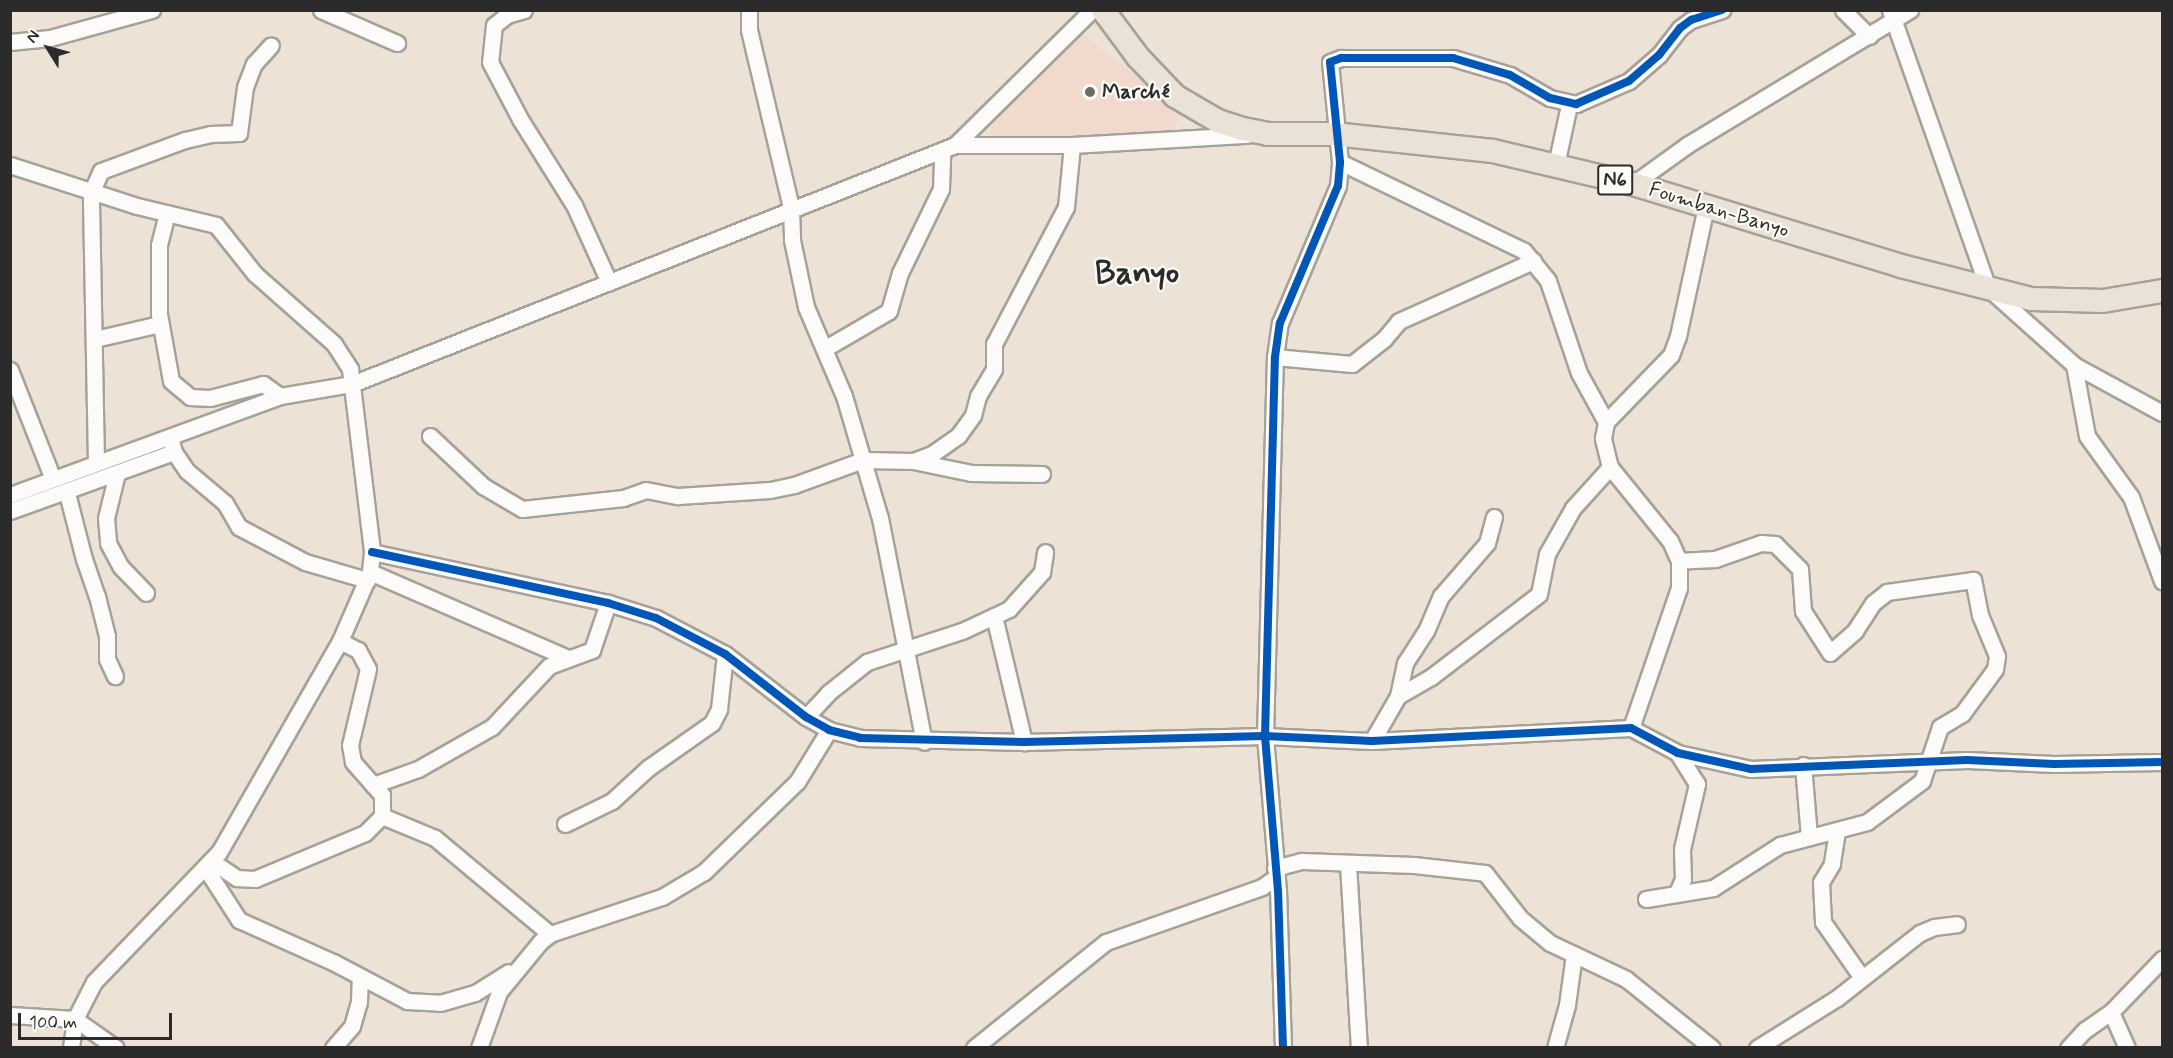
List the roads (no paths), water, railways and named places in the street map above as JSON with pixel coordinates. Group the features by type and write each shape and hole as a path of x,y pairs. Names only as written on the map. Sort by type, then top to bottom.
{"highway":[{"name":"Foumban-Banyo","path":"1102,10 1138,57 1175,96 1218,121 1268,134 1334,135 1459,145 1556,165 1634,184 1901,267 2031,299 2064,302 2103,301 2163,291"}],"street":[{"path":"10,42 50,38 153,10"},
{"path":"321,10 397,43"},
{"path":"524,10 507,15 494,25 490,62 520,120 574,205 609,282"},
{"path":"749,10 749,30 791,208 798,273 806,307 824,349 863,460 908,646 924,742"},
{"path":"824,349 859,332 892,307 900,273 941,189 948,148 1092,10"},
{"path":"1283,1047 1276,872 1265,736 1275,357 1280,323 1338,186 1340,162 1334,135 1328,66 1333,59 1341,58 1453,58 1510,75 1569,105 1585,103 1629,81 1647,68 1685,24 1722,10"},
{"path":"1843,10 1869,36"},
{"path":"1634,184 1687,144 1869,36 1892,16 1910,10"},
{"path":"1892,16 1988,288 2074,365 2163,413"},
{"path":"96,462 92,193 101,171 202,136 239,133 245,87 254,63 271,45"},
{"path":"1556,165 1569,105"},
{"path":"10,511 67,493 117,473 172,444 280,396 352,384 791,208 948,148 1072,145 1268,134"},
{"path":"913,461 958,436 973,415 994,369 994,344 1065,207 1072,145"},
{"path":"1340,162 1446,215 1497,235 1533,261 1555,297 1579,373 1606,422 1604,438 1610,467 1670,541 1679,561 1679,588 1631,728"},
{"path":"10,165 92,193 167,213 194,216 221,230 255,274 334,344 350,369 372,552 369,576 340,641 209,866 94,982 75,1019 71,1047"},
{"path":"1606,422 1671,355 1678,336 1706,206"},
{"path":"167,213 159,245 160,324 168,346 171,381 190,397 210,398 263,384 280,396"},
{"path":"1275,357 1352,364 1384,339 1399,321 1533,261"},
{"path":"95,339 160,324"},
{"path":"2074,365 2087,436 2131,497 2163,581"},
{"path":"10,370 53,479"},
{"path":"430,436 483,486 522,509 623,498 646,490 678,496 770,490 794,485 863,460 913,461 971,473 1042,474"},
{"path":"10,495 96,462 172,444"},
{"path":"172,444 187,471 225,503 238,527 254,537 305,562 369,576 568,658"},
{"path":"1398,696 1431,677 1539,594 1546,554 1573,508 1610,467"},
{"path":"117,473 106,518 108,543 112,556 146,593"},
{"path":"67,493 84,559 98,596 107,636 107,659 115,676"},
{"path":"1372,741 1398,696 1405,663 1426,631 1441,596 1487,543 1494,517"},
{"path":"1646,899 1713,888 1780,845 1867,822 1922,781 1940,727 1962,714 1995,669 1997,656 1980,615 1973,580 1887,592 1873,603 1855,631 1830,653 1803,611 1800,569 1775,544 1761,543 1715,559 1679,561"},
{"path":"372,552 608,603 675,625 725,654 806,717 829,730 860,738 924,742 1024,742 1265,736 1372,741 1631,728 1678,753 1751,769 1930,761 2163,762"},
{"path":"806,717 856,669 908,646 935,641 1009,609 1036,581 1045,566 1045,552"},
{"path":"374,785 418,770 492,727 549,666 592,650 608,603"},
{"path":"994,616 1024,742"},
{"path":"209,866 246,881 267,876 365,833 382,816 382,795 353,762 350,745 368,669 358,650 340,641"},
{"path":"565,825 612,801 648,768 712,723 719,709 725,654"},
{"path":"478,1047 499,992 550,933 662,897 704,872 797,782 829,730"},
{"path":"1677,893 1683,879 1682,849 1697,784 1678,753"},
{"path":"1803,765 1809,837"},
{"path":"382,816 435,838 550,933"},
{"path":"1837,831 1832,864 1821,882 1824,904 1823,921 1862,978"},
{"path":"974,1047 1106,942 1262,887 1276,872 1302,861 1414,865 1485,873 1520,918 1550,943 1626,979 1712,1047"},
{"path":"1348,864 1359,1047"},
{"path":"209,866 239,920 407,1001 432,1004 475,993 520,966"},
{"path":"1757,1047 1862,978 1928,929 1957,924"},
{"path":"1555,1047 1567,1005 1574,954"},
{"path":"2068,1047 2085,1030 2111,1012 2163,959"},
{"path":"333,1047 352,1026 359,1002 360,978"},
{"path":"2111,1012 2127,1047"},
{"path":"10,1015 75,1019 116,1047"}],"place":[{"name":"Marché","path":"1090,92"}],"district":[{"name":"Banyo","path":"1137,275"}]}
